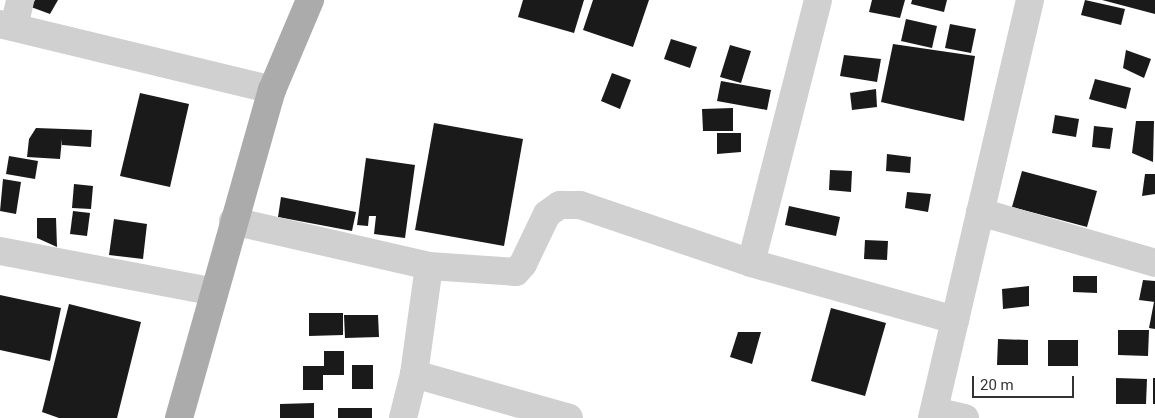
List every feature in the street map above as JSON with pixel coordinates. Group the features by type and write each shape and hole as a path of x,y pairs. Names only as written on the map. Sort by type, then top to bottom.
{"main road":[{"path":"179,418 233,221 272,90 310,0"}],"street":[{"path":"20,0 7,25 272,90"},
{"path":"751,263 818,0"},
{"path":"965,418 933,414 1030,0"},
{"path":"233,221 429,266 516,272 523,264 547,214 560,205 580,205 751,263 955,320"},
{"path":"980,212 1155,263"},
{"path":"0,251 214,292"},
{"path":"403,418 414,374 429,266"},
{"path":"414,374 569,418"}],"building":[{"path":"35,0 58,0 50,14 31,7"},
{"path":"523,0 584,0 574,33 518,17"},
{"path":"593,0 649,0 633,47 583,30"},
{"path":"872,0 905,0 900,18 869,12"},
{"path":"912,0 947,0 944,12 911,4"},
{"path":"1085,0 1125,9 1121,25 1081,15"},
{"path":"1102,0 1155,0 1155,14"},
{"path":"906,19 937,26 932,48 901,41"},
{"path":"950,24 976,29 971,53 945,48"},
{"path":"671,39 697,47 690,68 664,59"},
{"path":"893,44 975,56 964,121 881,102"},
{"path":"730,45 751,51 741,83 720,77"},
{"path":"1126,50 1151,59 1144,78 1123,68"},
{"path":"844,55 881,59 877,82 840,76"},
{"path":"612,73 631,80 620,109 601,101"},
{"path":"1095,79 1131,88 1126,109 1089,99"},
{"path":"721,81 771,90 767,110 717,101"},
{"path":"876,89 877,107 852,110 850,93"},
{"path":"140,93 189,104 170,187 120,176"},
{"path":"733,108 733,131 703,131 702,109"},
{"path":"1055,115 1079,119 1076,137 1052,133"},
{"path":"1136,121 1154,121 1153,162 1132,153"},
{"path":"434,123 523,139 504,246 415,230"},
{"path":"1094,126 1113,128 1110,149 1092,147"},
{"path":"36,128 92,130 91,147 62,145 62,139 60,159 27,157 29,139"},
{"path":"717,133 741,133 741,152 717,154"},
{"path":"887,154 911,157 910,173 886,171"},
{"path":"9,156 38,161 35,179 6,174"},
{"path":"366,158 415,165 405,238 374,234 376,216 369,216 368,226 357,225"},
{"path":"830,170 852,171 851,192 829,190"},
{"path":"1022,171 1097,191 1087,227 1012,207"},
{"path":"1145,174 1155,174 1155,194 1142,196"},
{"path":"3,179 21,182 16,214 0,211"},
{"path":"74,184 93,186 91,209 72,208"},
{"path":"907,192 931,194 928,212 905,208"},
{"path":"281,197 356,212 352,231 278,217"},
{"path":"789,206 840,217 836,236 785,225"},
{"path":"73,211 90,213 87,236 70,234"},
{"path":"37,218 56,218 57,247 37,238"},
{"path":"114,219 147,224 143,259 109,255"},
{"path":"865,240 888,241 887,260 864,259"},
{"path":"1073,276 1097,276 1097,293 1073,292"},
{"path":"1143,280 1155,281 1155,302 1139,300"},
{"path":"1029,286 1029,306 1003,309 1002,289"},
{"path":"0,295 61,308 50,361 0,350"},
{"path":"1155,302 1155,329 1149,328"},
{"path":"69,304 141,322 117,418 59,418 42,412"},
{"path":"831,308 886,323 865,396 811,381"},
{"path":"309,313 343,313 343,335 309,336"},
{"path":"344,315 378,315 379,337 345,338"},
{"path":"1118,330 1149,330 1148,356 1118,355"},
{"path":"738,332 761,332 752,364 730,357"},
{"path":"998,339 1028,340 1028,365 997,365"},
{"path":"1048,340 1078,340 1078,366 1048,366"},
{"path":"324,351 344,351 344,375 323,375 323,390 303,390 303,366 324,366"},
{"path":"352,365 373,365 373,389 352,389"},
{"path":"1116,378 1147,379 1146,404 1116,404"},
{"path":"1153,378 1155,378 1155,404 1153,404"},
{"path":"314,403 314,418 280,418 280,404"},
{"path":"338,408 372,408 372,418 338,418"}]}
